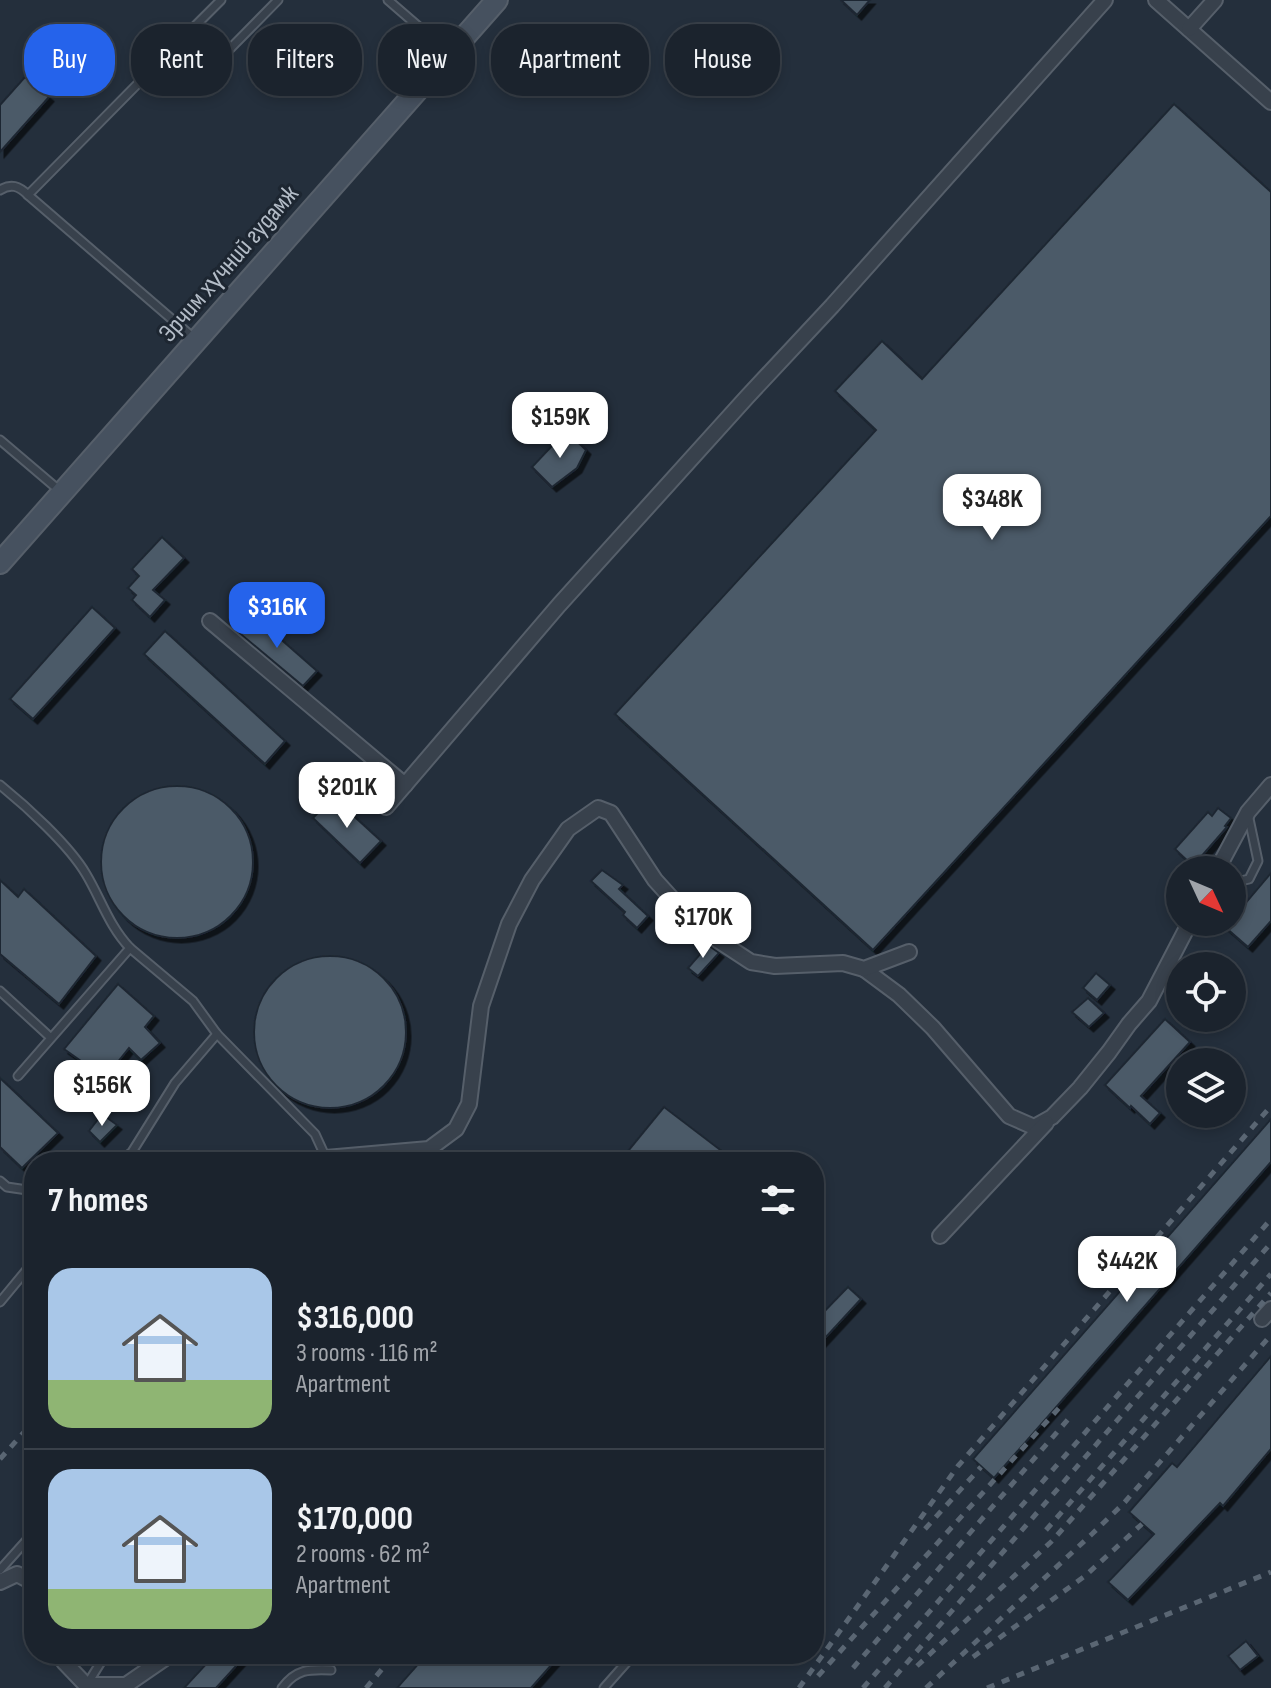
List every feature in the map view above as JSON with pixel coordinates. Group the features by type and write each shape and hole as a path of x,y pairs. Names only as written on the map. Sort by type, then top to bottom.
{"main road":[{"name":"Эрчим хүчний гудамж","path":"475,25 497,0"},
{"name":"Эрчим хүчний гудамж","path":"0,563 412,96"}],"street":[{"path":"386,807 559,605 1105,0"},
{"path":"1156,0 1271,102"},
{"path":"1189,29 1215,0"},
{"path":"210,621 405,785"},
{"path":"1224,856 1248,812 1271,785"},
{"path":"401,1152 429,1149 456,1129 469,1104 481,1006 509,924 532,880 568,829 598,808 611,813 655,880 684,912 719,941 751,962 775,966 843,963 864,969 899,995 933,1028 1009,1116 1034,1127 1052,1117"},
{"path":"940,1236 1080,1088 1149,1001 1183,936"},
{"path":"864,969 909,952"},
{"path":"0,1582 17,1574 24,1578"},
{"path":"66,1664 86,1687 126,1685 156,1664"}],"lane":[{"path":"197,24 221,0"},
{"path":"232,47 278,0"},
{"path":"388,0 415,24"},
{"path":"28,195 131,91"},
{"path":"0,179 4,188 21,189 197,341"},
{"path":"0,440 62,493"},
{"path":"0,785 72,855 86,873 118,936 193,1001 217,1034 315,1134 323,1152"},
{"path":"1246,880 1258,861 1248,812"},
{"path":"18,1076 130,948"},
{"path":"0,991 50,1037"},
{"path":"130,1152 175,1083 217,1034"},
{"path":"0,1181 7,1187 24,1190"},
{"path":"0,1302 24,1273"},
{"path":"0,1570 24,1543"},
{"path":"86,1687 100,1664"},
{"path":"604,1688 625,1664"},
{"path":"282,1688 289,1679 307,1669 331,1670"}],"building":[{"path":"841,0 870,0 857,15"},
{"path":"24,78 24,96 49,97 0,152 0,105"},
{"path":"1174,104 1271,192 1271,516 873,950 615,714 876,430 835,391 882,341 922,379"},
{"path":"566,431 586,450 577,468 552,487 532,467"},
{"path":"162,537 184,558 153,590 165,600 150,617 132,600 136,595 128,588 139,576 132,569"},
{"path":"92,607 115,628 33,719 10,699"},
{"path":"252,614 317,671 303,686 237,631"},
{"path":"165,631 285,741 265,764 144,654"},
{"path":"177,786 206,792 231,808 247,833 253,862 247,891 231,916 206,932 177,938 148,932 123,916 107,891 101,862 107,833 123,808 148,792"},
{"path":"333,797 381,841 360,863 313,818"},
{"path":"1218,808 1231,818 1202,856 1182,856 1175,849 1208,812 1212,816"},
{"path":"602,870 623,885 619,889 648,916 637,928 623,915 625,912 591,881"},
{"path":"1271,873 1271,921 1248,947 1235,936 1246,936 1246,902"},
{"path":"0,880 18,897 24,889 96,956 59,1004 0,954"},
{"path":"708,945 719,953 698,976 688,968"},
{"path":"330,956 359,962 384,978 400,1003 406,1032 400,1061 384,1086 359,1102 330,1108 301,1102 276,1086 260,1061 254,1032 260,1003 276,978 301,962"},
{"path":"1096,973 1110,985 1097,1000 1083,988"},
{"path":"118,984 154,1016 145,1027 160,1043 141,1060 129,1048 105,1078 64,1049"},
{"path":"1088,998 1104,1013 1089,1027 1072,1012"},
{"path":"1165,1019 1166,1032 1179,1032 1190,1042 1185,1048 1166,1048 1166,1068 1141,1096 1160,1113 1150,1124 1105,1085"},
{"path":"0,1078 58,1133 38,1152 24,1152 22,1168 0,1147"},
{"path":"664,1107 723,1152 627,1152"},
{"path":"102,1114 117,1125 100,1142 89,1131"},
{"path":"1271,1119 1271,1162 994,1478 973,1459"},
{"path":"848,1287 861,1299 824,1339 824,1312"},
{"path":"1271,1356 1271,1449 1223,1506 1220,1503 1128,1600 1108,1582 1154,1534 1129,1512 1172,1463 1177,1467"},
{"path":"1246,1641 1258,1656 1240,1670 1228,1656"},
{"path":"206,1664 238,1664 216,1688 184,1688"},
{"path":"418,1664 552,1664 531,1688 397,1688"}],"railway":[{"path":"824,1653 958,1466 1271,1106"},
{"path":"863,1688 1271,1219"},
{"path":"885,1688 1271,1243"},
{"path":"1046,1530 1271,1274"},
{"path":"917,1666 1052,1541 1271,1293"},
{"path":"926,1688 1124,1503 1271,1335"},
{"path":"818,1676 1059,1408"},
{"path":"853,1668 1071,1416"},
{"path":"0,1459 24,1432"},
{"path":"925,1529 981,1467"},
{"path":"973,1657 1085,1576 1142,1524"},
{"path":"987,1688 1271,1572"},
{"path":"366,1688 386,1664"},
{"path":"799,1688 816,1664"}]}
